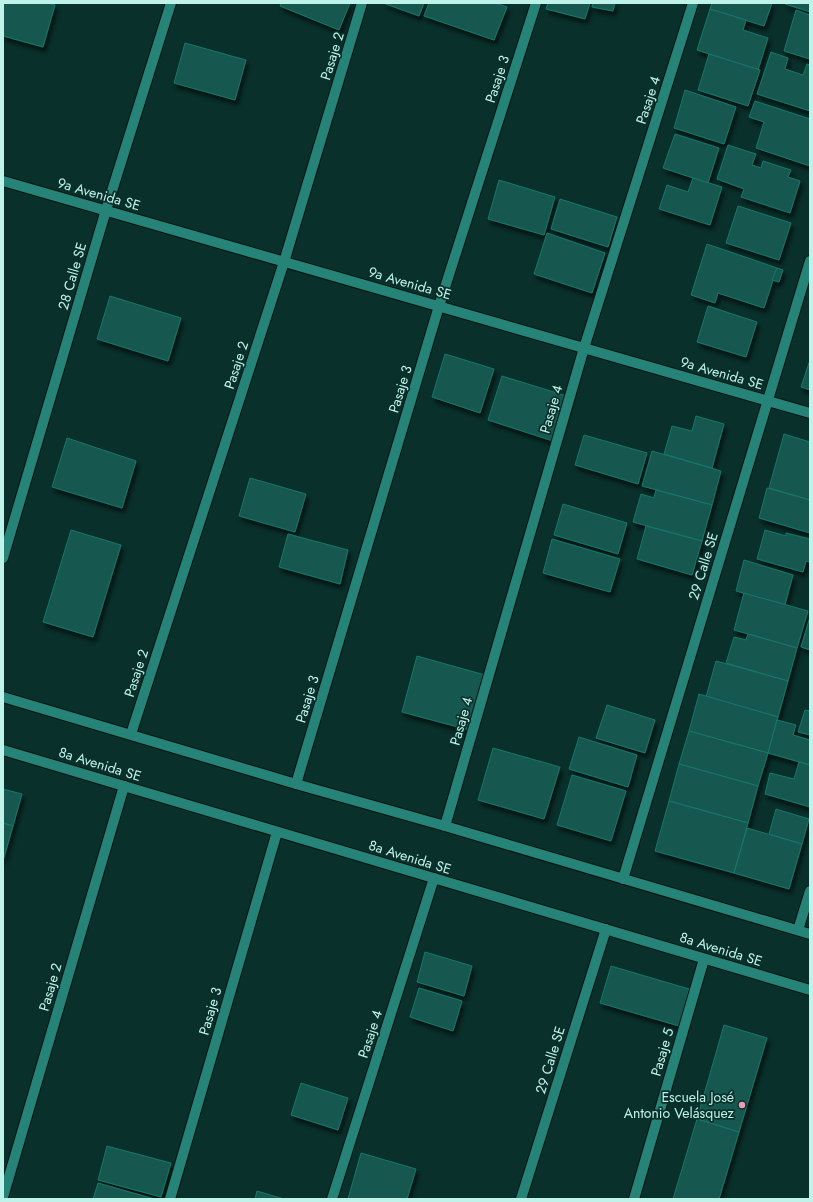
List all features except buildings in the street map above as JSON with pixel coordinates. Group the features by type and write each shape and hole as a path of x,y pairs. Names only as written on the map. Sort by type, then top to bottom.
{"street":[{"name":"28 Calle SE","path":"3,558 106,210 171,3"},
{"name":"Pasaje 2","path":"131,734 284,262 362,3"},
{"name":"Pasaje 3","path":"296,784 439,306 536,3"},
{"name":"Pasaje 4","path":"445,826 584,348 693,3"},
{"name":"9a Avenida SE","path":"3,181 810,414"},
{"name":"29 Calle SE","path":"623,879 810,261"},
{"path":"3,697 810,934"},
{"name":"8a Avenida SE","path":"3,750 810,990"},
{"name":"Pasaje 2","path":"3,1197 124,786"},
{"name":"Pasaje 3","path":"170,1199 277,832"},
{"name":"Pasaje 4","path":"332,1199 434,878"},
{"path":"798,930 810,891"},
{"name":"29 Calle SE","path":"521,1199 606,930"},
{"name":"Pasaje 5","path":"634,1199 704,959"}],"place":[{"name":"Escuela José Antonio Velásquez","path":"742,1105"}]}
